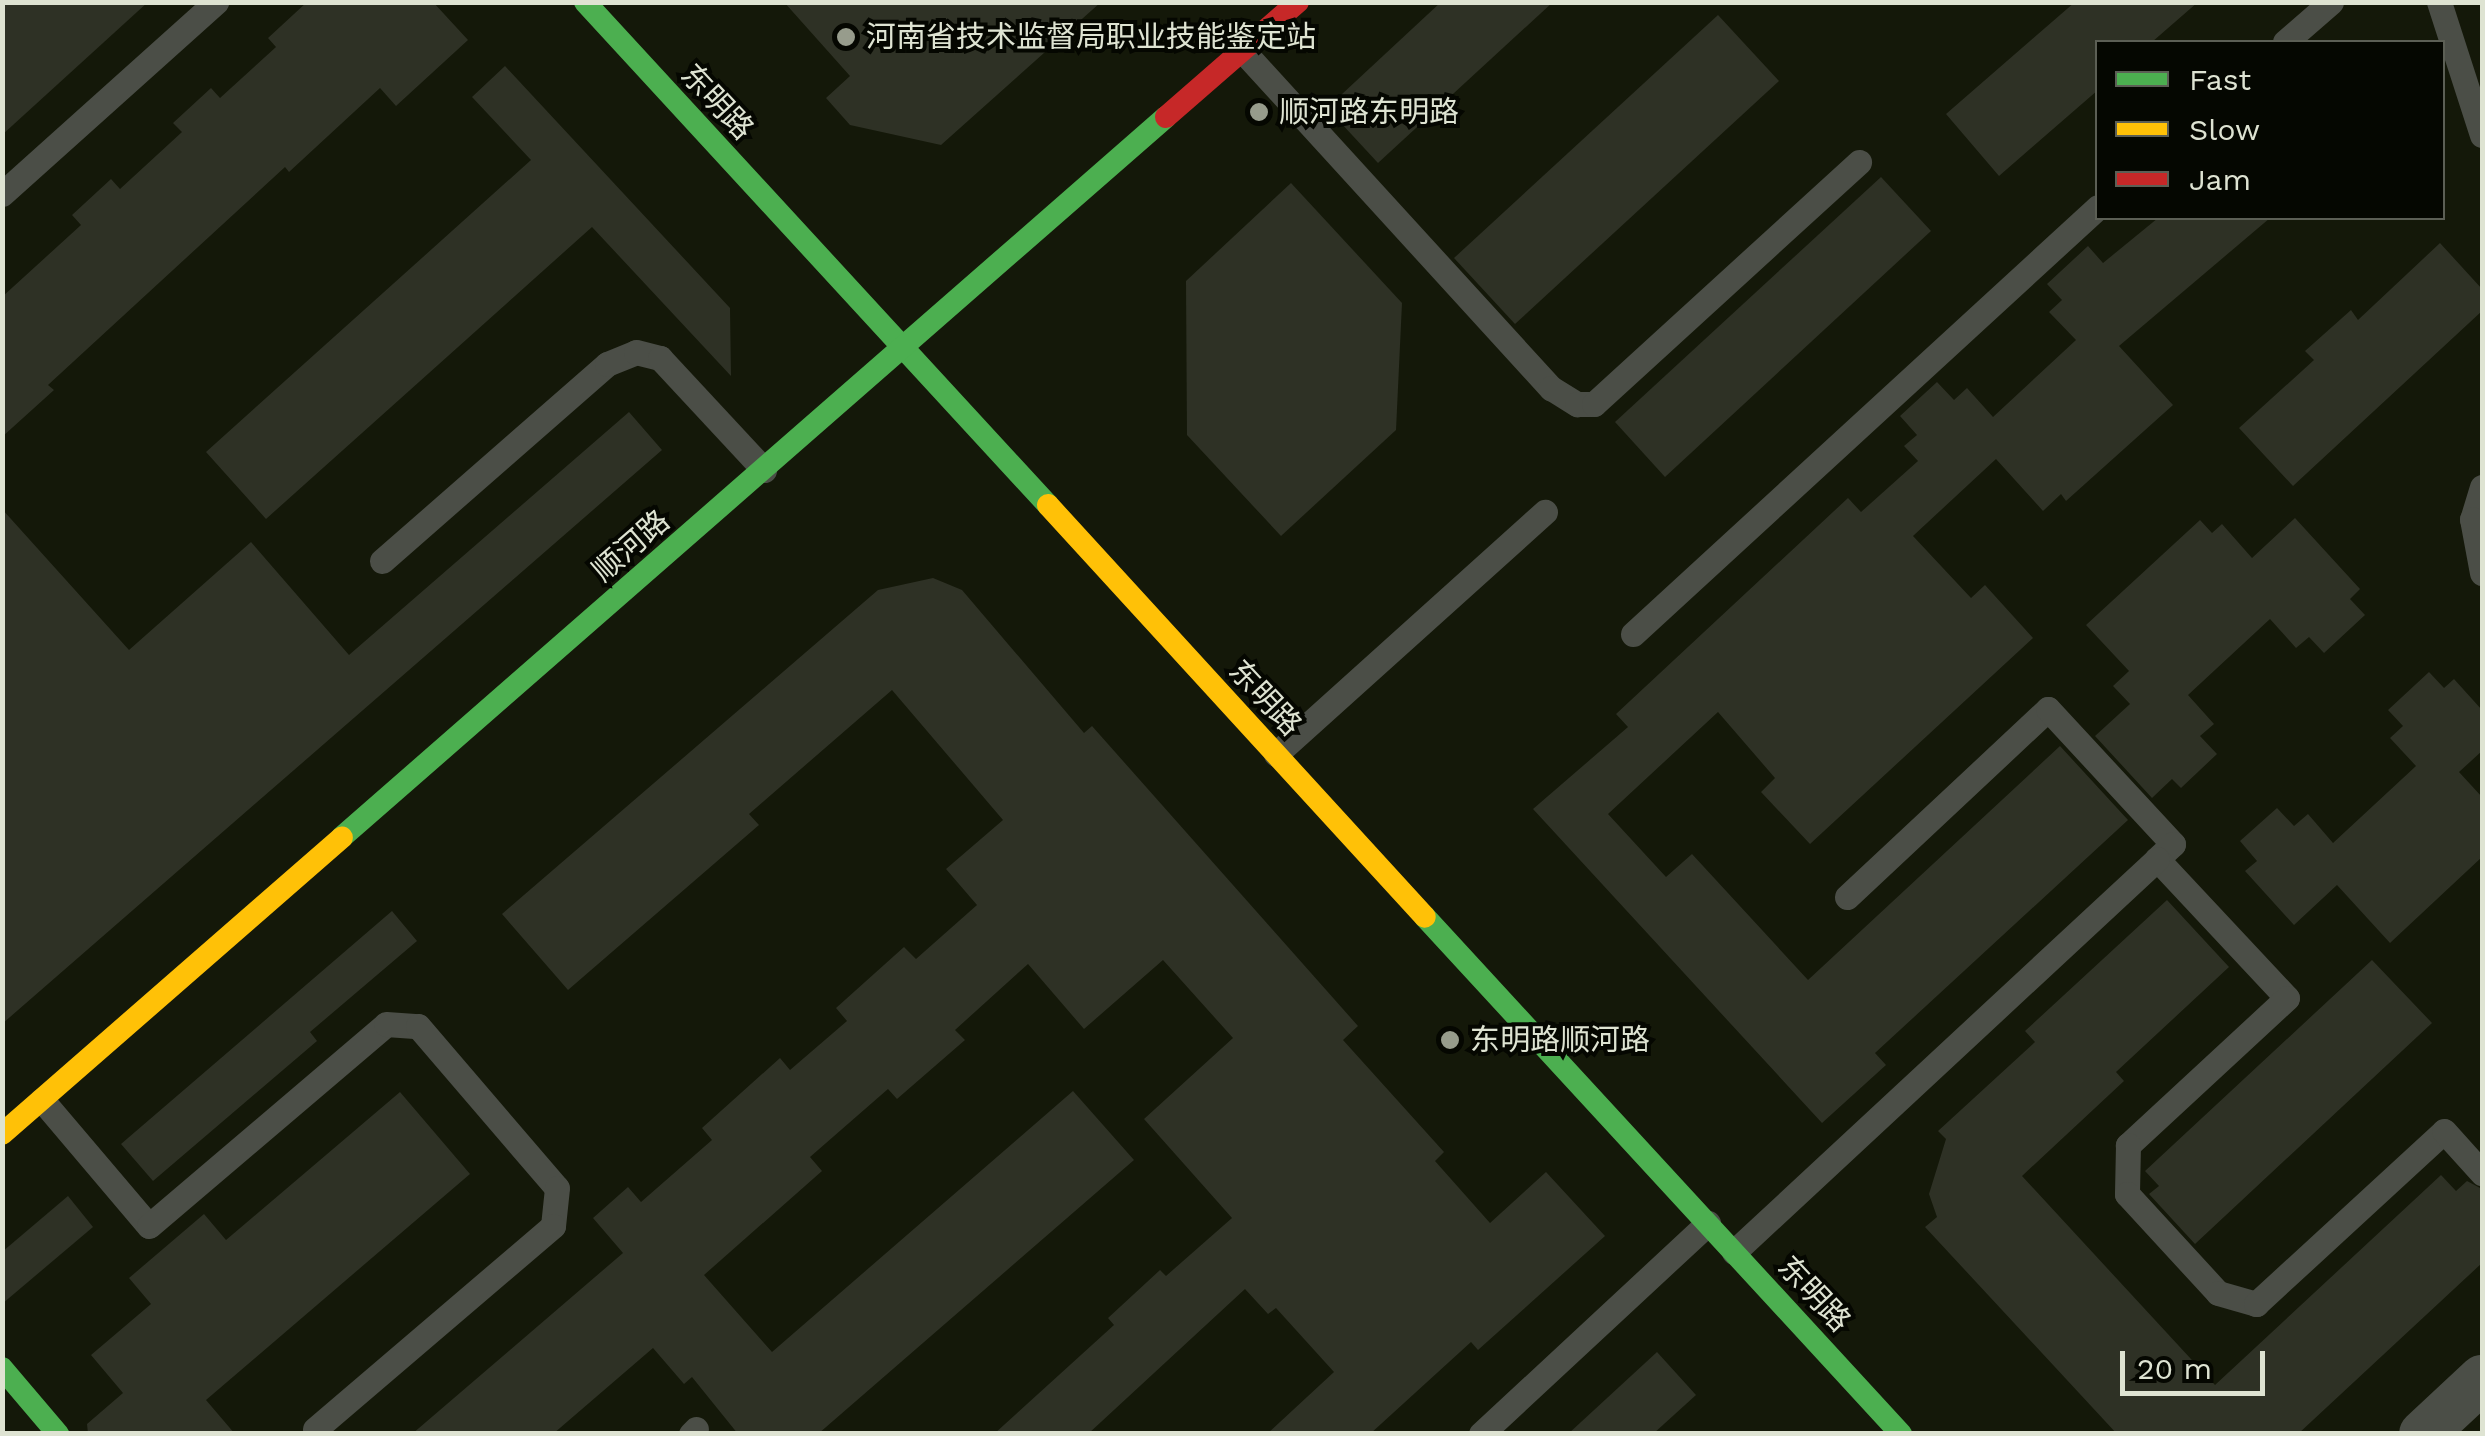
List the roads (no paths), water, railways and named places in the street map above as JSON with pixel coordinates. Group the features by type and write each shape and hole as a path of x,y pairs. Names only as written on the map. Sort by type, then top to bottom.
{"street":[{"name":"东明路","path":"585,2 1901,1434"},
{"name":"顺河路","path":"2,1134 1298,2"},
{"path":"2,1368 46,1429"},
{"path":"2424,1434 2482,1380"}],"lane":[{"path":"2,194 216,2"},
{"path":"2287,40 2331,2"},
{"path":"2439,2 2482,135"},
{"path":"1243,51 1551,388 1577,404 1594,404 1860,162"},
{"path":"1633,634 2095,210"},
{"path":"382,562 607,364 636,352 660,358 764,470"},
{"path":"2482,487 2472,519 2482,573"},
{"path":"1276,754 1544,512"},
{"path":"1734,1252 2174,844 2048,709 1847,897"},
{"path":"2158,859 2287,998 2128,1145 2127,1194 2218,1293 2256,1304 2444,1130 2482,1173"},
{"path":"42,1100 149,1226 386,1024 418,1026 557,1188 553,1226 315,1429"},
{"path":"1481,1434 1708,1223"}],"place":[{"name":"河南省技术监督局职业技能鉴定站","path":"846,37"},
{"name":"顺河路东明路","path":"1259,112"},
{"name":"东明路顺河路","path":"1450,1040"}]}
